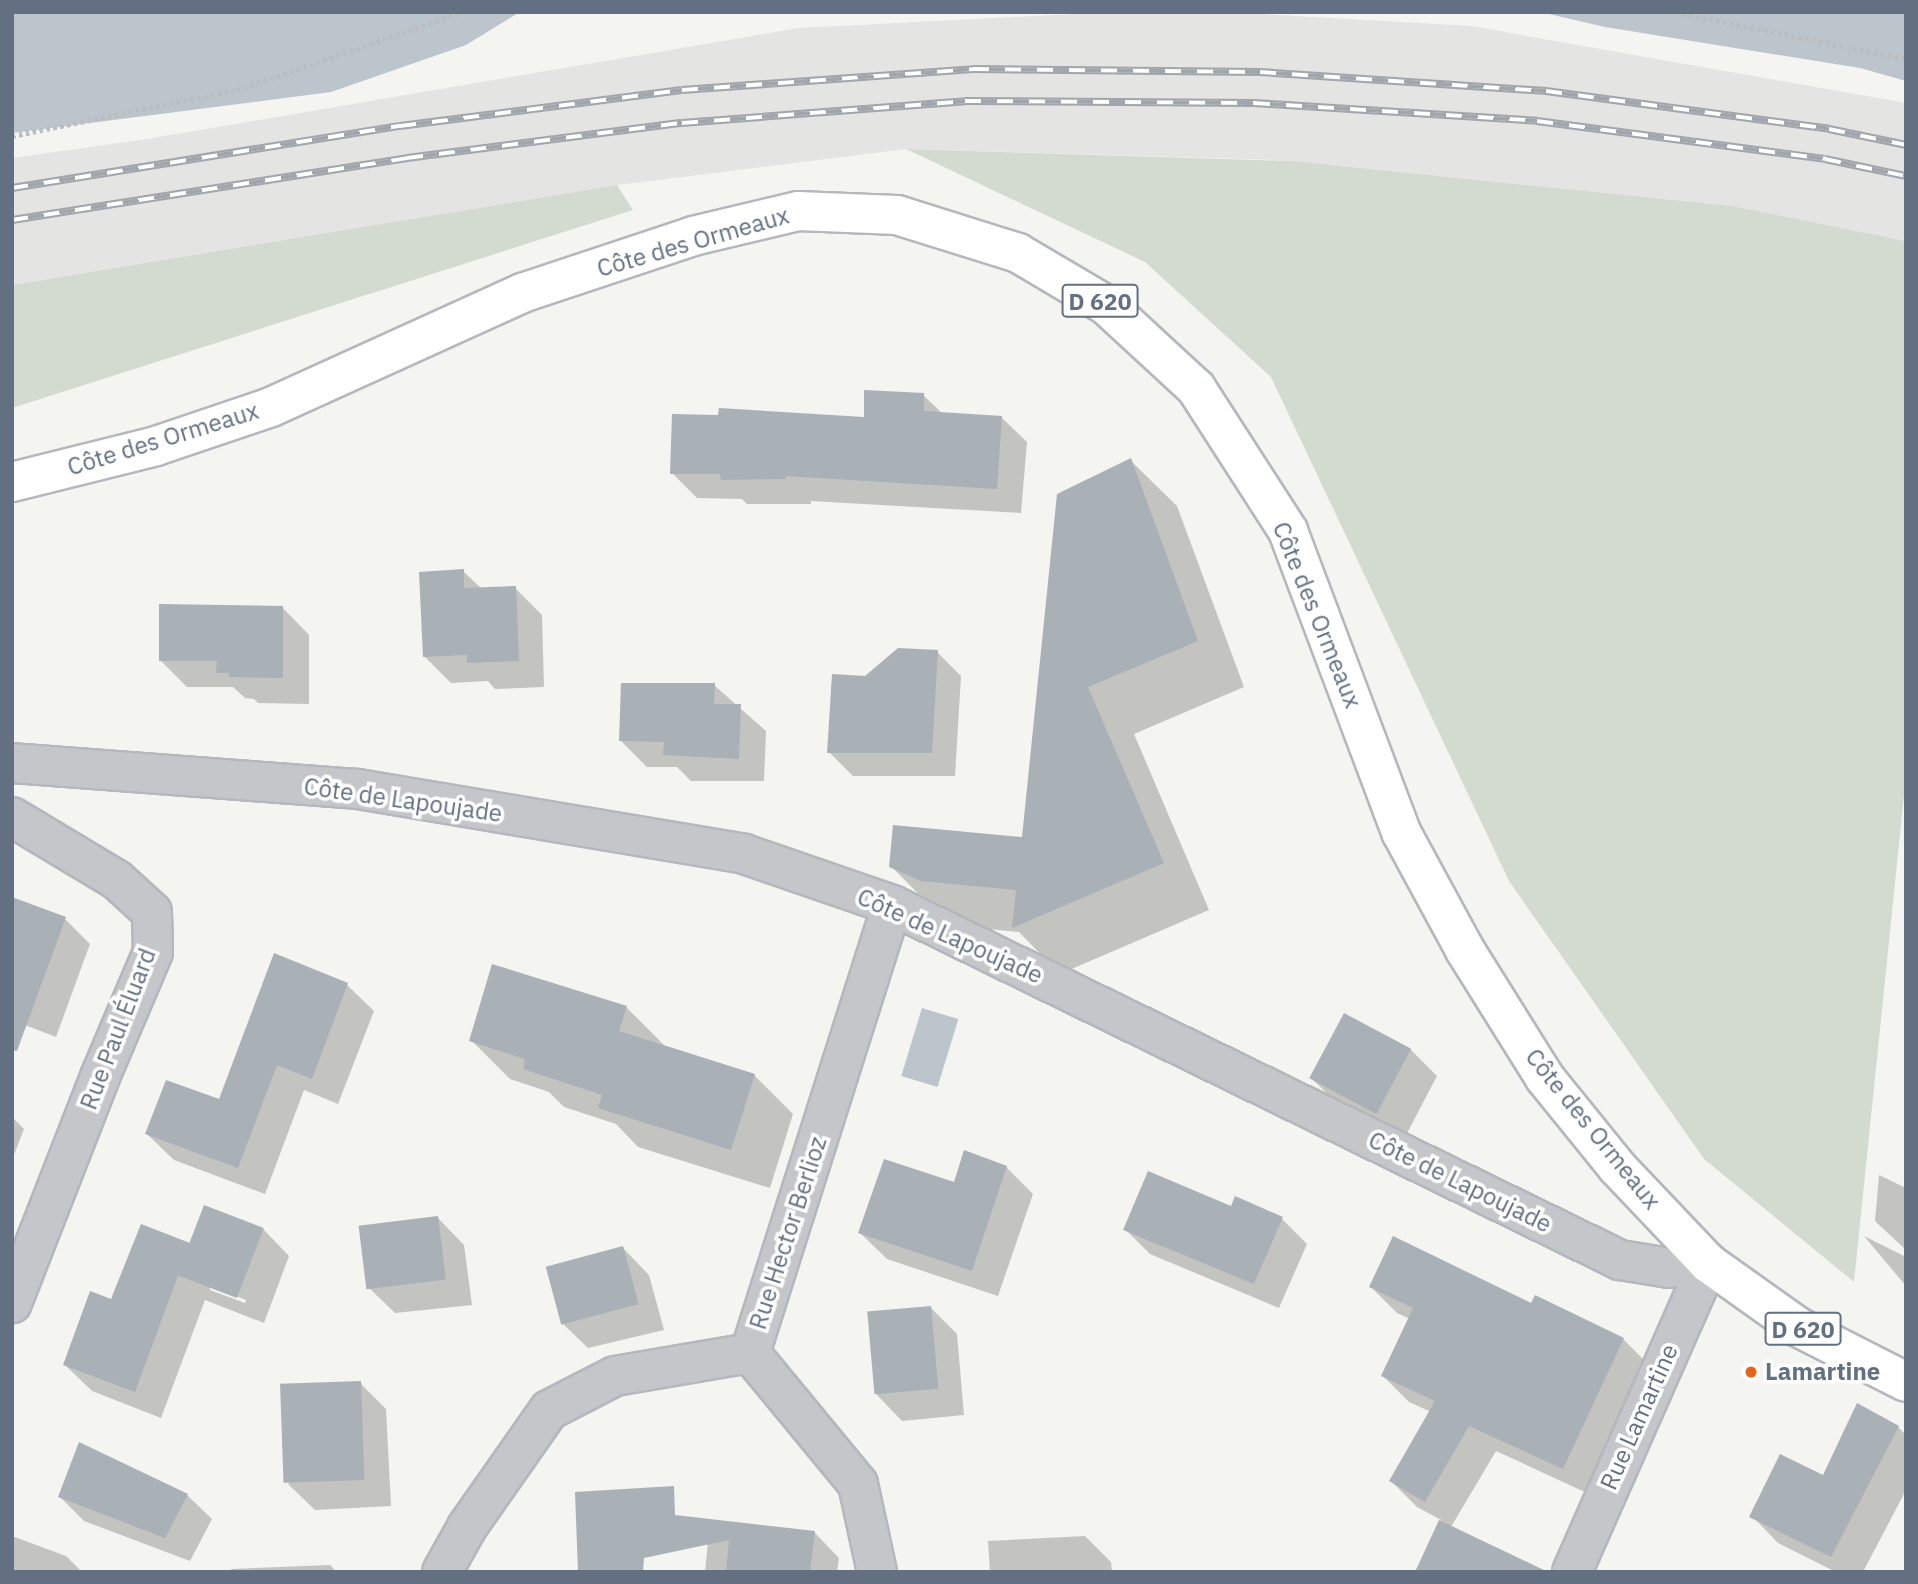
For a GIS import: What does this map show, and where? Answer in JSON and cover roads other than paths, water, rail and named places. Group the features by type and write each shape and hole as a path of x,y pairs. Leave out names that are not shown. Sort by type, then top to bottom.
{"main road":[{"name":"Côte des Ormeaux","path":"12,481 182,438 271,407 522,293 693,236 799,211 897,215 1018,253 1106,304 1196,388 1288,531 1401,832 1465,950 1545,1078 1617,1167 1708,1263 1798,1327 1906,1382"}],"street":[{"name":"Côte de Lapoujade","path":"12,764 357,789 744,854 892,905 1620,1259 1669,1268 1708,1263"},
{"name":"Rue Paul Éluard","path":"12,817 117,880 152,912 153,952 100,1077 12,1303"},
{"name":"Rue Hector Berlioz","path":"877,1572 858,1484 750,1353 892,905"},
{"name":"Rue Lamartine","path":"1572,1572 1708,1263"},
{"path":"442,1572 467,1527 549,1410 615,1376 750,1353"}],"railway":[{"path":"12,188 400,126 682,90 973,69 1260,72 1546,91 1829,129 1906,145"},
{"path":"12,220 407,158 682,123 965,101 1254,103 1537,121 1825,159 1906,176"}],"place":[{"name":"Lamartine","path":"1751,1372"}]}
